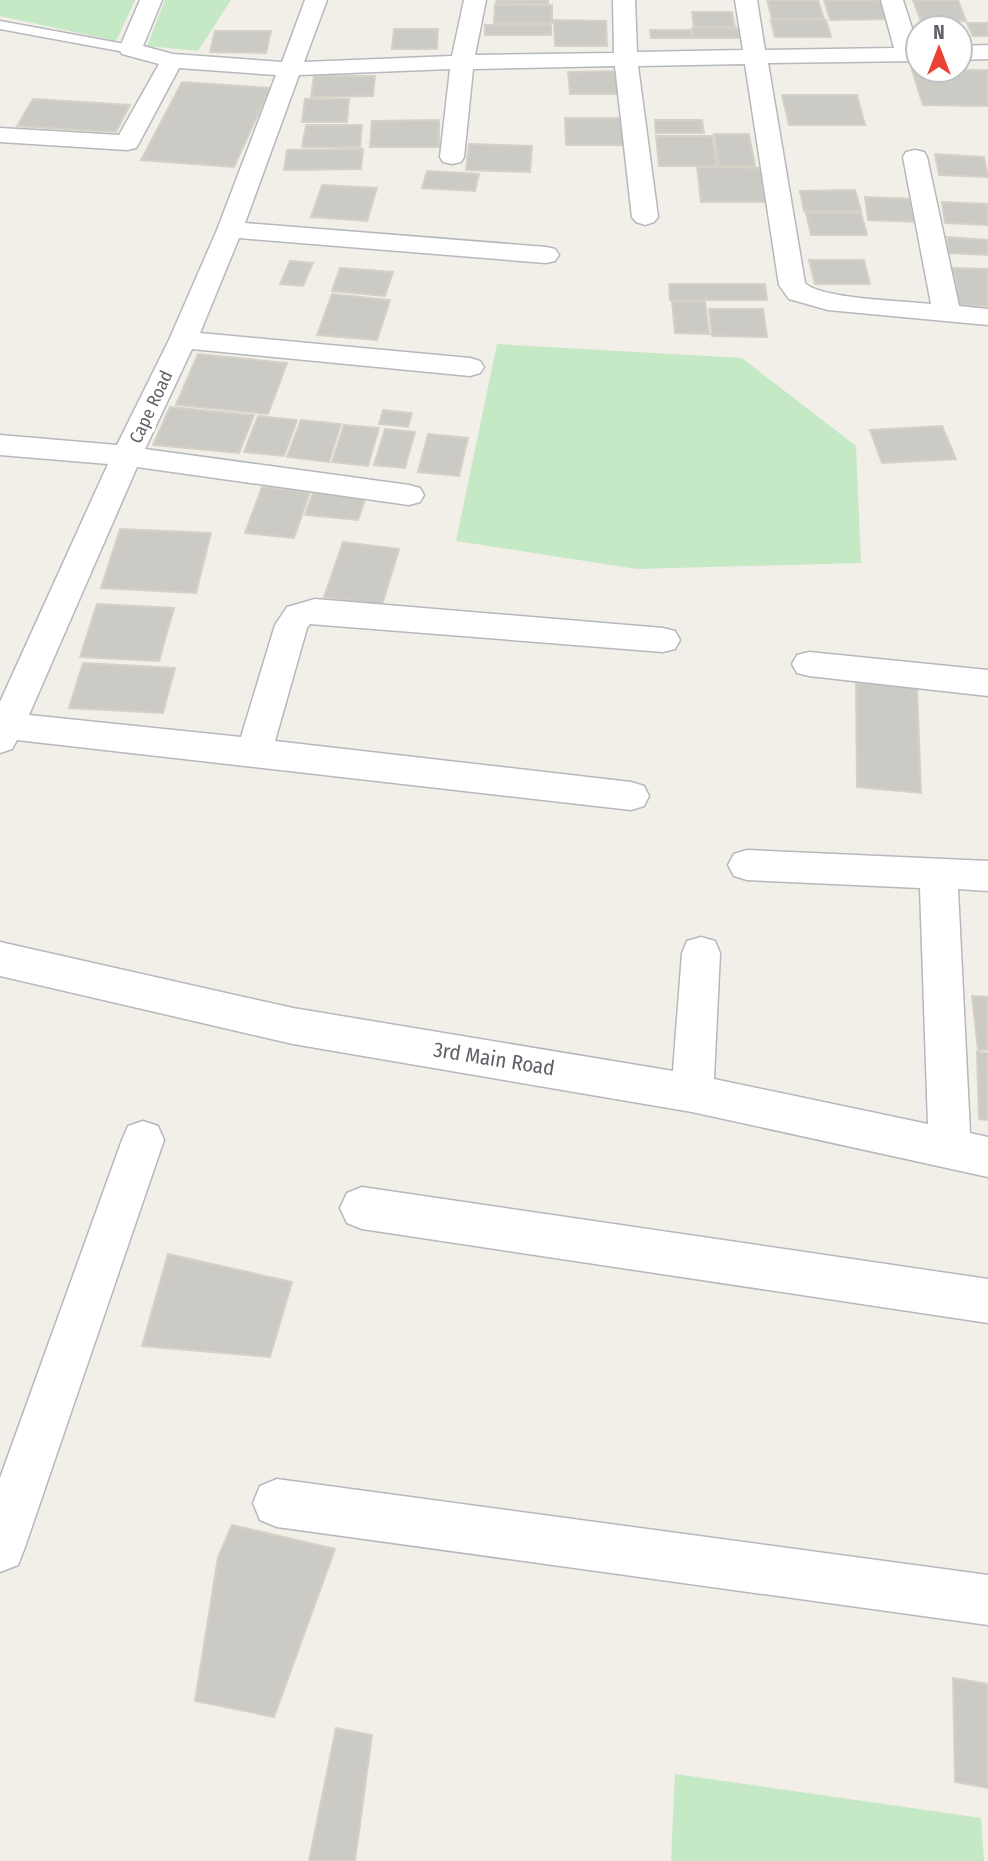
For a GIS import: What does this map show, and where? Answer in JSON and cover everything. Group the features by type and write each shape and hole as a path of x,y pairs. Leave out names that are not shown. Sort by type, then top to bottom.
{"street":[{"path":"151,0 130,50 172,61 290,69 462,62 904,54"},
{"name":"Cape Road","path":"3,730 127,456 183,340 230,230 316,0"},
{"path":"452,157 462,62 475,0"},
{"path":"624,0 626,61 645,217"},
{"path":"746,0 792,285 799,293 820,300 988,317"},
{"path":"892,0 904,31"},
{"path":"0,135 127,144 172,61"},
{"path":"915,157 947,313"},
{"path":"230,230 546,255"},
{"path":"183,340 470,367"},
{"path":"0,445 127,456 409,495"},
{"path":"254,752 291,625 299,615 315,611 663,639"},
{"path":"809,664 988,683"},
{"path":"3,730 254,752 631,796"},
{"path":"747,865 988,876"},
{"path":"938,873 969,1153"},
{"path":"692,1093 701,953"},
{"name":"3rd Main Road","path":"0,959 293,1026 692,1093 969,1153"},
{"path":"0,1547 143,1140"},
{"path":"362,1208 988,1301"},
{"path":"277,1503 988,1600"}],"lane":[{"path":"0,25 130,50"}],"green space":[{"path":"0,0 135,0 116,41 0,16"},
{"path":"165,0 231,0 198,51 147,46"},
{"path":"497,344 742,358 856,446 861,563 637,569 456,541"},
{"path":"675,1774 981,1818 984,1861 671,1861"}],"building":[{"path":"497,0 548,0 548,4 496,3"},
{"path":"767,0 818,0 824,19 772,19"},
{"path":"824,0 888,0 895,19 830,20"},
{"path":"913,0 958,0 963,14 918,14"},
{"path":"495,5 552,5 552,23 494,23"},
{"path":"692,12 732,12 735,27 694,27"},
{"path":"554,20 606,21 607,46 555,46"},
{"path":"771,20 826,20 831,37 775,37"},
{"path":"974,23 988,23 988,36 974,36"},
{"path":"485,25 551,25 551,35 485,35"},
{"path":"692,28 738,28 740,38 693,38"},
{"path":"394,29 438,29 437,49 392,49"},
{"path":"650,30 690,30 691,38 651,38"},
{"path":"215,31 271,31 266,53 210,52"},
{"path":"974,70 988,70 988,106 923,105 916,84 974,84"},
{"path":"625,71 627,94 570,94 568,72"},
{"path":"314,76 375,76 373,96 311,97"},
{"path":"182,82 270,88 234,167 141,160"},
{"path":"782,95 857,95 865,125 789,125"},
{"path":"33,99 130,105 116,132 17,126"},
{"path":"305,99 349,99 347,122 302,122"},
{"path":"565,118 628,118 631,145 566,145"},
{"path":"439,120 439,147 370,147 372,121"},
{"path":"655,120 702,120 704,133 656,133"},
{"path":"306,125 362,125 360,147 302,147"},
{"path":"714,134 749,134 755,166 719,166"},
{"path":"656,136 712,136 717,166 659,166"},
{"path":"469,144 532,146 530,172 466,170"},
{"path":"363,149 361,169 284,170 287,150"},
{"path":"935,154 984,157 988,177 939,175"},
{"path":"697,167 760,168 766,202 701,202"},
{"path":"427,171 479,174 475,191 422,188"},
{"path":"322,185 377,188 367,221 311,217"},
{"path":"855,190 861,211 804,211 800,191"},
{"path":"865,197 916,199 920,222 868,220"},
{"path":"942,202 988,204 988,225 945,223"},
{"path":"806,213 861,213 867,235 811,235"},
{"path":"947,237 988,240 988,255 949,253"},
{"path":"809,260 864,260 870,284 815,284"},
{"path":"290,261 313,263 303,286 280,284"},
{"path":"340,268 393,272 385,296 332,291"},
{"path":"953,268 988,269 988,306 959,305"},
{"path":"669,284 765,284 767,300 670,300"},
{"path":"332,294 390,300 377,340 317,335"},
{"path":"672,301 705,302 709,334 675,333"},
{"path":"709,309 763,309 767,337 712,336"},
{"path":"198,354 287,363 268,414 176,405"},
{"path":"170,407 254,415 239,453 153,445"},
{"path":"383,410 412,413 408,427 379,424"},
{"path":"258,416 297,420 284,456 244,452"},
{"path":"301,420 341,424 329,462 287,457"},
{"path":"344,425 379,428 368,466 332,462"},
{"path":"942,426 956,459 882,463 870,430"},
{"path":"385,429 415,432 405,468 374,465"},
{"path":"428,434 468,438 459,476 418,472"},
{"path":"262,487 310,492 294,538 245,533"},
{"path":"314,490 366,496 358,520 305,515"},
{"path":"120,529 211,533 196,593 101,588"},
{"path":"343,542 399,549 382,605 324,597"},
{"path":"97,604 174,608 159,661 80,657"},
{"path":"83,663 175,668 163,713 69,708"},
{"path":"856,682 917,688 921,793 857,787"},
{"path":"972,996 988,997 988,1050 978,1050"},
{"path":"977,1052 988,1053 988,1120 979,1119"},
{"path":"168,1254 292,1282 270,1357 142,1346"},
{"path":"232,1525 335,1549 274,1717 195,1701 218,1557"},
{"path":"953,1678 988,1684 988,1788 955,1782"},
{"path":"336,1728 372,1735 355,1861 309,1861"}]}
